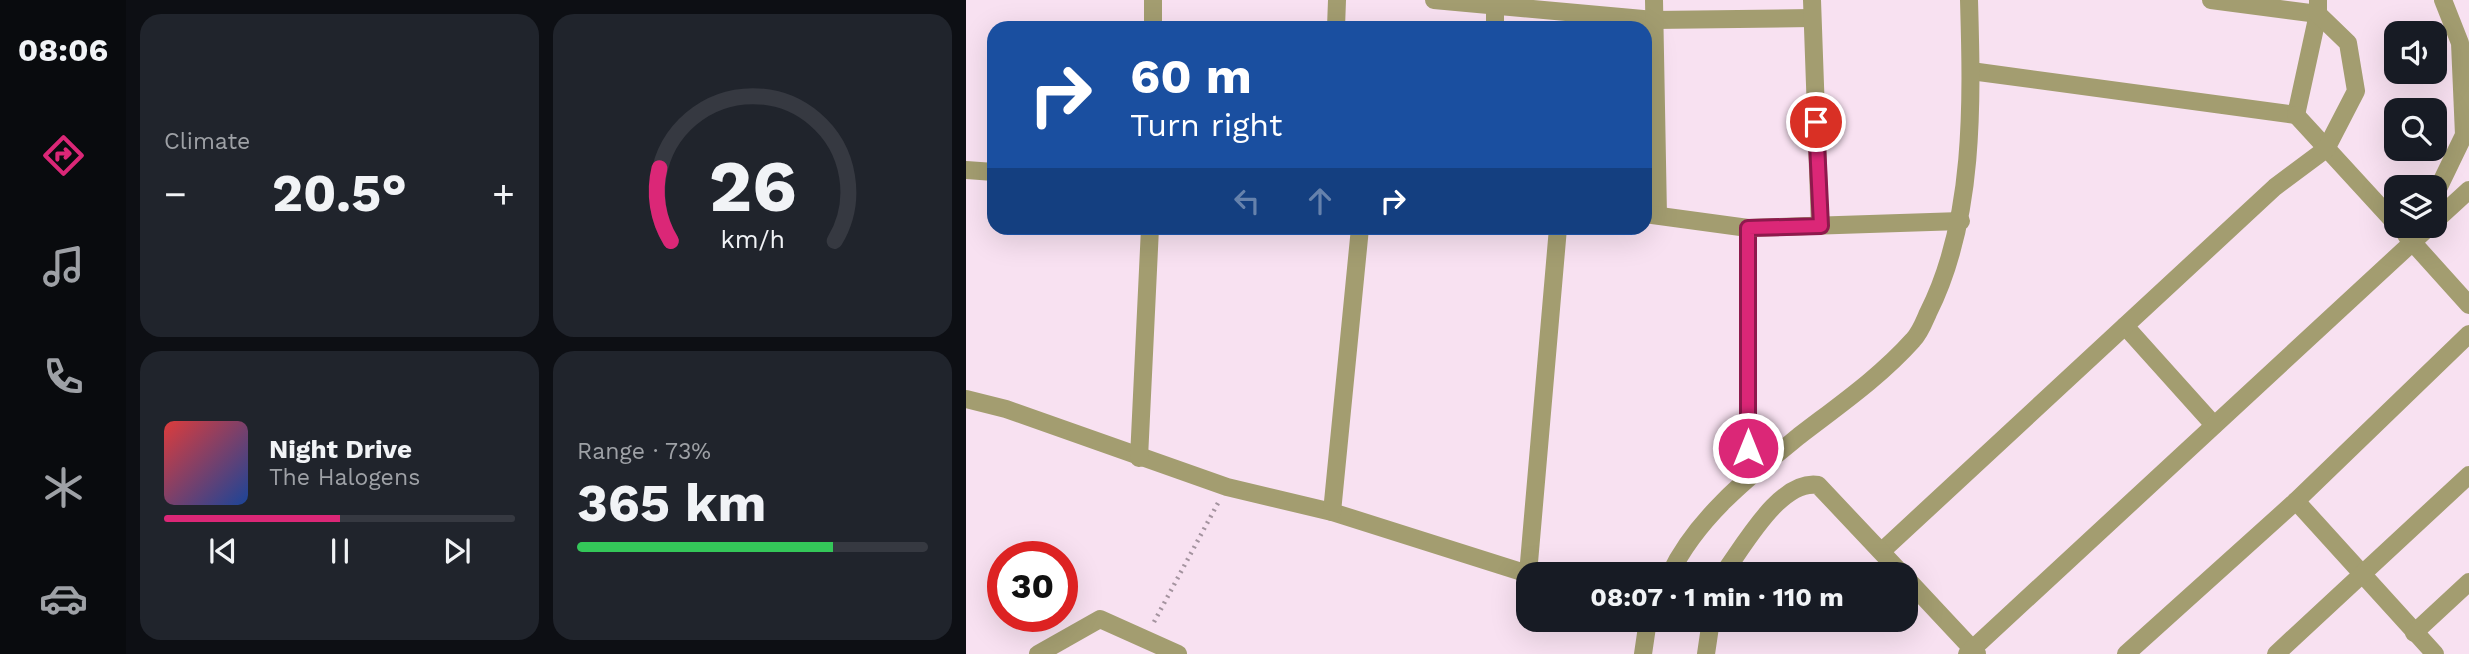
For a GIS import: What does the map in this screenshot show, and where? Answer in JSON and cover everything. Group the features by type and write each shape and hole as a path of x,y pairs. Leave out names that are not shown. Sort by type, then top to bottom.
{"street":[{"path":"1153,0 1153,21"},
{"path":"1336,21 1337,0"},
{"path":"1434,0 1496,2 1654,20 1812,9 1821,226"},
{"path":"1654,0 1652,214 1748,228 1961,221"},
{"path":"1675,562 1680,552 1748,476 1868,381 1915,339 1936,297 1961,221 1971,71 1969,0"},
{"path":"1881,551 2275,187 2326,149 2356,92 2348,43 2318,7 2211,0"},
{"path":"2443,0 2460,43 2464,135 2445,175"},
{"path":"1496,2 1496,21"},
{"path":"2296,115 2318,7"},
{"path":"1971,71 2296,115 2384,211"},
{"path":"966,170 987,172"},
{"path":"2447,210 2469,190"},
{"path":"1748,228 1748,476"},
{"path":"1139,457 1150,235"},
{"path":"1332,512 1359,235"},
{"path":"1529,562 1557,235"},
{"path":"1918,592 1972,652 2413,238"},
{"path":"2420,238 2469,305"},
{"path":"2125,326 2214,425"},
{"path":"2126,654 2296,501 2469,334"},
{"path":"966,399 1006,409 1227,487 1332,512 1516,570"},
{"path":"2283,652 2469,475"},
{"path":"1732,562 1779,499 1794,487 1807,483 1818,485 1891,562"},
{"path":"2296,501 2435,654"},
{"path":"2414,634 2469,582"},
{"path":"1038,654 1100,619 1178,654"},
{"path":"1643,654 1646,632"},
{"path":"1706,654 1709,632"}],"path":[{"path":"1146,638 1227,487"}],"route":[{"path":"1748,448 1748,228 1821,226 1816,122"}]}
